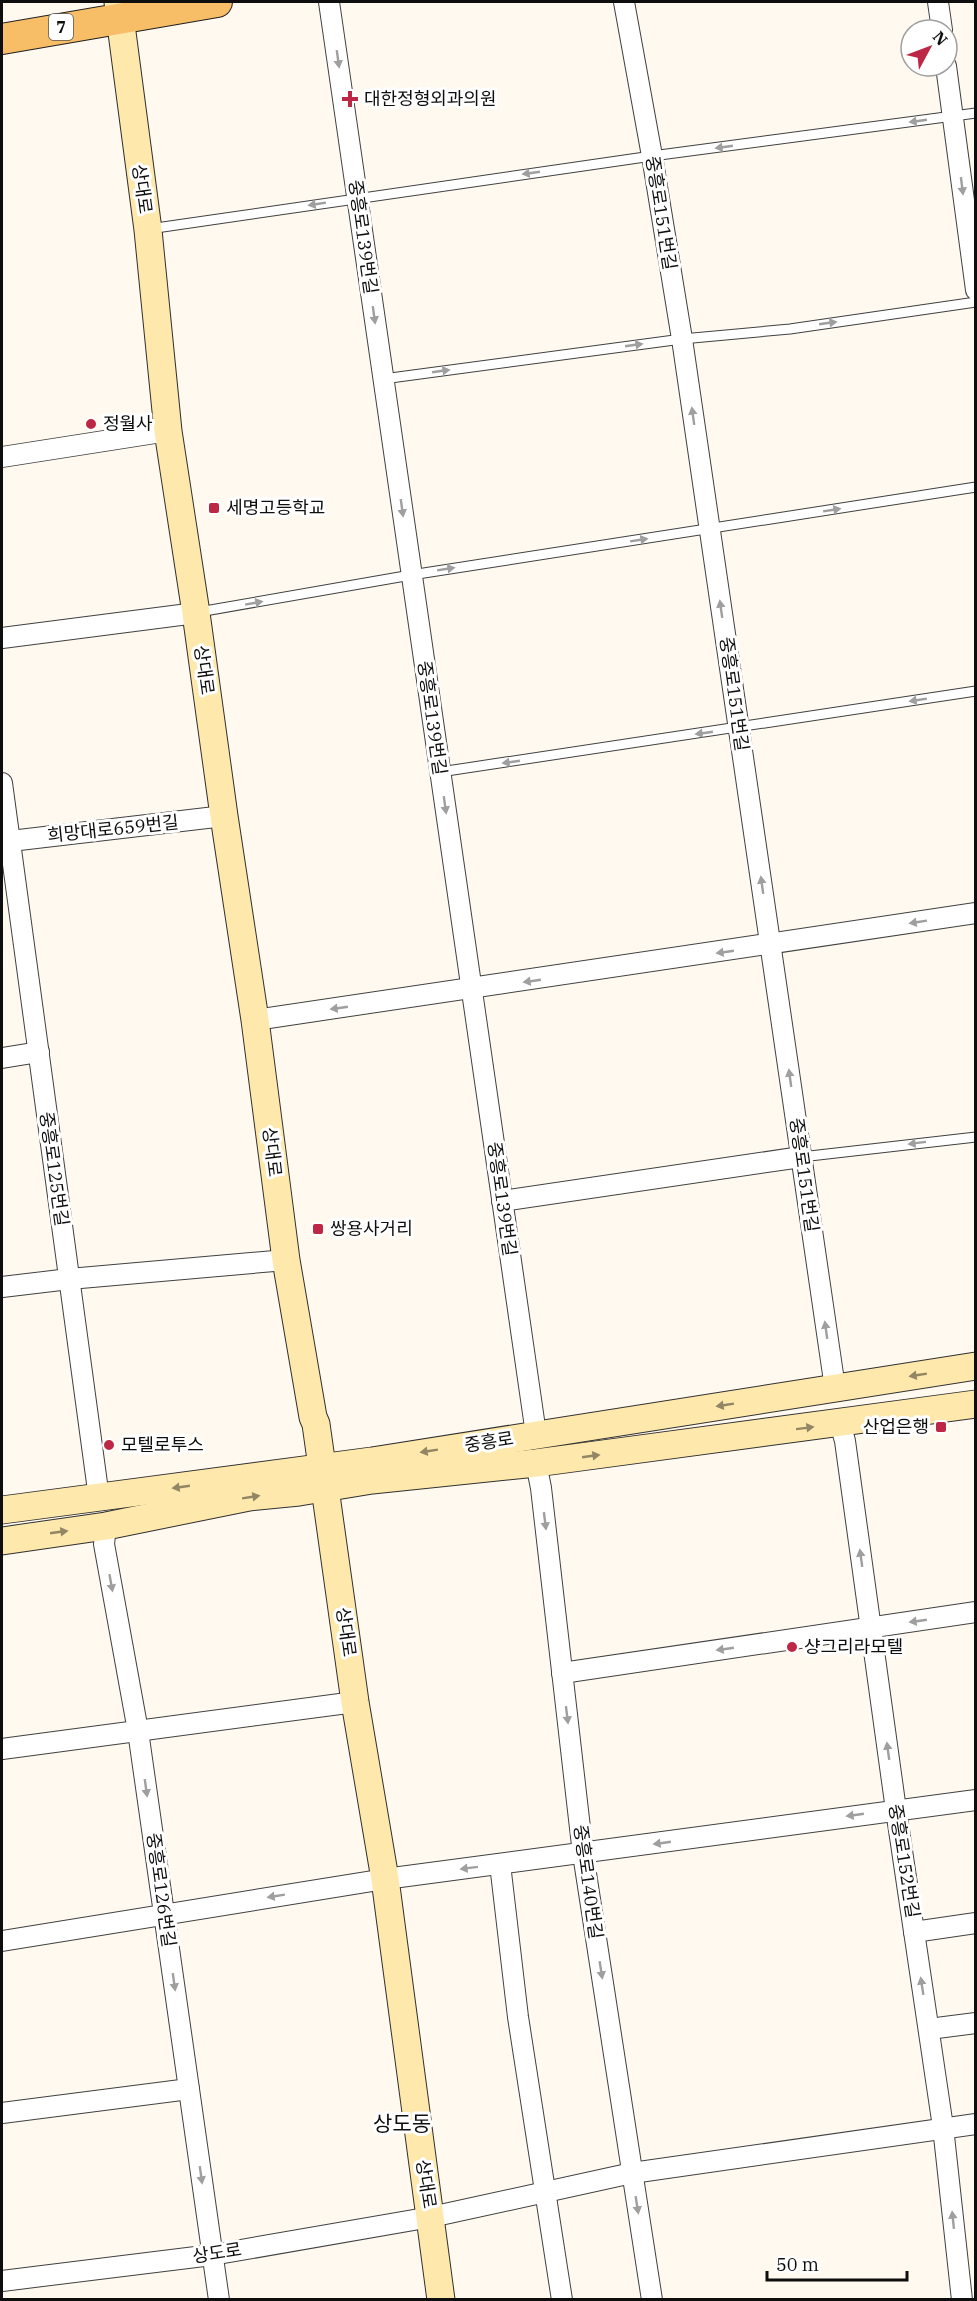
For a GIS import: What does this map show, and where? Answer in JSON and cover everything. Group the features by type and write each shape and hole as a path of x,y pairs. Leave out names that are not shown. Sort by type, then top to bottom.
{"main road":[{"name":"7","path":"2,39 119,10 217,2"},
{"name":"상대로","path":"119,10 148,230 168,431 255,1020 286,1260 323,1477 355,1702 385,1879 441,2300"},
{"name":"중흥로","path":"2,1510 99,1498 323,1477 536,1434 975,1366"},
{"name":"중흥로","path":"2,1541 106,1526 249,1497 299,1492 323,1477 372,1480 536,1463 975,1404"}],"street":[{"name":"중흥로139번길","path":"329,2 536,1434"},
{"name":"중흥로151번길","path":"624,2 682,339 835,1388"},
{"path":"938,2 940,18"},
{"path":"948,78 975,290"},
{"path":"2,457 168,431"},
{"path":"2,638 196,613"},
{"name":"중흥로125번길","path":"2,783 6,841 39,1052 99,1498"},
{"name":"희망대로659번길","path":"6,841 224,816"},
{"path":"255,1020 472,990 975,913"},
{"path":"2,1058 39,1052"},
{"path":"502,1201 801,1157"},
{"path":"2,1287 286,1260"},
{"name":"중흥로152번길","path":"840,1423 845,1441 896,1810 944,2127 962,2300"},
{"name":"중흥로140번길","path":"536,1463 541,1488 583,1854 652,2300"},
{"name":"중흥로126번길","path":"106,1526 104,1544 138,1731 219,2300"},
{"path":"562,1673 975,1612"},
{"path":"2,1749 355,1702"},
{"path":"2,1941 385,1879 975,1800"},
{"path":"500,1864 518,2017 562,2300"},
{"path":"914,1932 975,1923"},
{"path":"929,2029 975,2023"},
{"path":"2,2113 189,2090"},
{"name":"상도로","path":"2,2281 212,2255 431,2217 632,2173 975,2124"}],"lane":[{"path":"148,230 652,156 975,113"},
{"path":"383,379 682,339 790,329 975,302"},
{"path":"196,613 411,575 975,487"},
{"path":"440,772 975,691"},
{"path":"801,1157 975,1137"}],"place":[{"name":"대한정형외과의원","path":"350,99"},
{"name":"정월사","path":"91,424"},
{"name":"세명고등학교","path":"214,508"},
{"name":"쌍용사거리","path":"318,1229"},
{"name":"산업은행","path":"941,1427"},
{"name":"모텔로투스","path":"109,1445"},
{"name":"샹그리라모텔","path":"792,1647"}],"district":[{"name":"상도동","path":"402,2124"}]}
